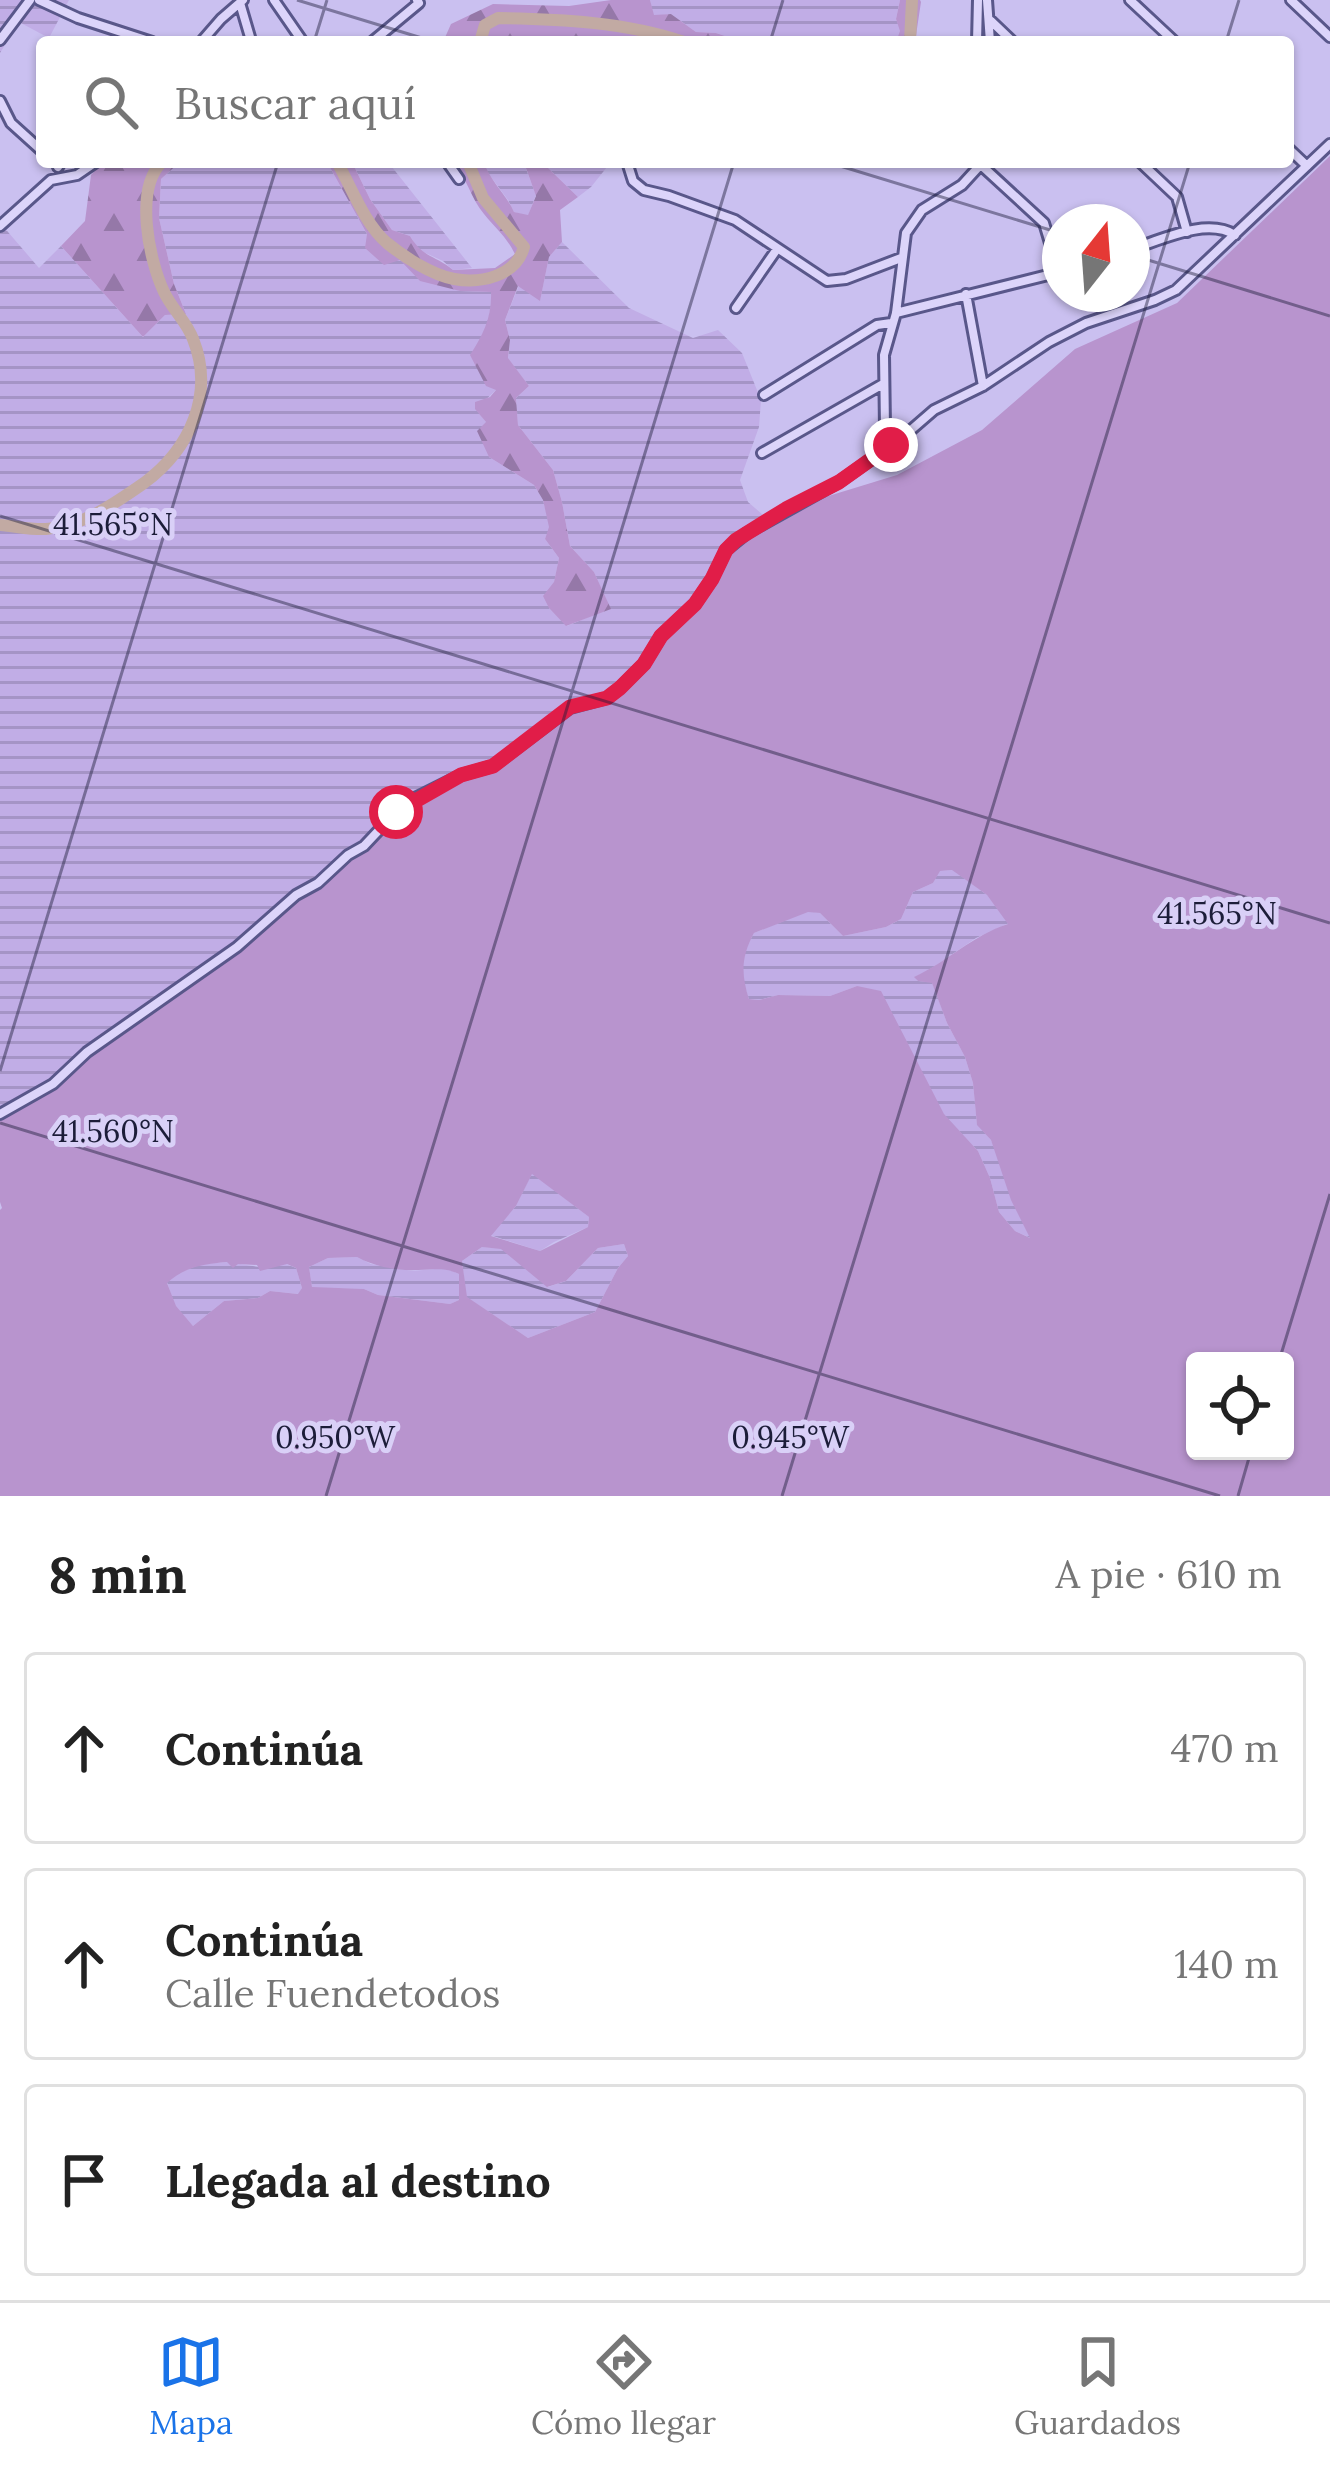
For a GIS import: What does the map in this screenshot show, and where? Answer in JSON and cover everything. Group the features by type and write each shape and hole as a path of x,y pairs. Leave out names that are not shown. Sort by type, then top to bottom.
{"street":[{"path":"1,37 34,0 134,36"},
{"path":"274,0 299,36"},
{"path":"379,36 417,0"},
{"path":"982,0 992,31"},
{"path":"978,36 982,0"},
{"path":"1130,0 1169,36"},
{"path":"1291,0 1330,37"},
{"path":"206,36 242,2 250,36"},
{"path":"0,101 11,123 36,146"},
{"path":"0,1114 53,1084 87,1052 237,947 296,895 364,846 416,798 461,775 493,766 570,707 607,698 620,688 644,664 661,636 695,604 726,550 747,533 839,482 934,410 982,386 1049,342 1176,290 1330,144"},
{"path":"1294,154 1307,166"},
{"path":"0,226 51,180 57,168"},
{"path":"60,168 77,175 87,168"},
{"path":"451,168 459,179"},
{"path":"630,168 633,181 644,190 735,220 826,281 847,279 901,258"},
{"path":"891,445 885,431 884,350 894,318 906,233 917,215 955,190 977,168"},
{"path":"987,168 1042,221"},
{"path":"1146,168 1177,197 1187,232"},
{"path":"1150,243 1187,232 1226,229 1235,235"},
{"path":"736,308 777,250"},
{"path":"764,395 877,325 966,294 1042,277"},
{"path":"966,294 982,386"},
{"path":"762,453 883,384"}],"shaded area":[{"path":"0,0 69,0 50,36 19,22 0,53"},
{"path":"650,0 900,0 896,19 901,31 899,36 725,36 696,32 671,14 653,16"},
{"path":"173,168 330,168 367,234 400,260 460,291 491,292 486,330 471,355 497,389 476,409 486,422 489,457 534,485 543,500 550,527 545,539 559,558 549,608 567,626 610,608 594,572 570,546 553,470 518,425 516,398 529,386 508,359 505,320 519,285 540,300 549,257 562,242 629,308 693,338 718,330 742,353 761,400 759,427 740,480 748,502 770,521 712,579 633,677 364,846 53,1084 0,1114 0,226 39,268 61,246 143,337 165,315 186,314 159,218 161,179"},
{"path":"355,168 393,168 472,268 453,270 419,250 410,236 392,230"},
{"path":"486,168 533,168 526,169 536,195 528,216 514,212"},
{"path":"548,168 606,168 578,197"},
{"path":"953,870 987,895 1009,923 915,977 932,982 965,1057 977,1124 991,1140 1033,1239 1015,1231 999,1212 978,1151 944,1115 908,1047 857,986 830,996 778,995 759,1000 749,999 743,981 743,954 754,933 808,911 820,913 843,936 886,927 901,919 913,892 933,883 939,871"},
{"path":"532,1173 589,1217 588,1227 540,1251 490,1235 516,1206"},
{"path":"624,1244 628,1256 595,1312 528,1338 466,1297 462,1261 482,1247 501,1248 548,1287 566,1281 598,1248"},
{"path":"357,1257 412,1271 446,1268 459,1274 459,1300 450,1304 364,1289 312,1288 309,1267 328,1258"},
{"path":"228,1262 265,1268 286,1264 296,1268 302,1288 299,1294 270,1291 258,1298 224,1301 193,1326 175,1306 167,1282 202,1264"}],"green space":[{"path":"650,0 654,15 671,14 696,32 725,36 446,36 451,24 493,4 569,6"},
{"path":"900,0 920,0 916,36 898,36"},
{"path":"1330,156 1330,1496 0,1496 0,1114 53,1084 68,1067 237,947 296,895 364,846 396,812 461,775 493,766 570,708 607,698 633,677 661,636 696,604 726,550 786,509 897,475 982,430 1075,349 1177,303","holes":["952,870 987,895 1008,924 914,977 932,983 965,1057 977,1125 991,1140 1011,1200 1030,1238 1015,1231 999,1212 978,1151 944,1114 881,991 857,986 830,996 778,995 759,1000 749,999 746,990 745,958 754,933 808,912 820,913 843,936 886,927 901,919 913,892 933,883 940,871","532,1174 589,1217 588,1227 540,1251 491,1236 516,1206","624,1244 628,1256 595,1312 528,1338 467,1297 462,1261 482,1247 501,1249 547,1287 566,1281 598,1248","357,1257 395,1269 449,1270 459,1274 459,1300 450,1304 364,1289 312,1287 309,1267 328,1258","227,1262 233,1268 257,1265 260,1271 287,1264 296,1268 302,1288 298,1294 270,1291 258,1298 224,1301 193,1326 176,1306 167,1283 187,1270"]},
{"path":"97,168 173,168 161,179 159,218 186,314 165,315 143,337 61,246 85,221 91,175"},
{"path":"330,168 355,168 392,230 410,236 453,270 495,268 515,254 456,168 487,168 514,212 528,215 536,196 526,168 548,168 578,197 560,210 562,242 549,257 540,301 518,286 505,320 508,358 529,386 516,398 518,425 553,470 570,546 594,572 611,609 566,626 549,608 543,596 554,582 559,558 545,539 549,527 543,500 534,485 489,457 477,431 486,422 475,402 496,390 486,386 470,355 486,325 491,292 460,291 420,281 400,260 384,265 365,248 367,234"}],"waterway":[{"path":"910,36 912,0"},
{"path":"482,36 485,25 498,18 616,26 665,36"},
{"path":"0,525 46,529 98,513 160,469 194,419 201,380 199,360 190,333 158,278 149,244 148,189 158,168"},
{"path":"340,168 365,215 387,243 437,274 475,280 505,271 524,247 483,198 470,168"}],"route":[{"path":"396,812 461,775 493,766 570,707 607,698 633,677 661,636 695,604 736,540 839,482 891,445"}]}
